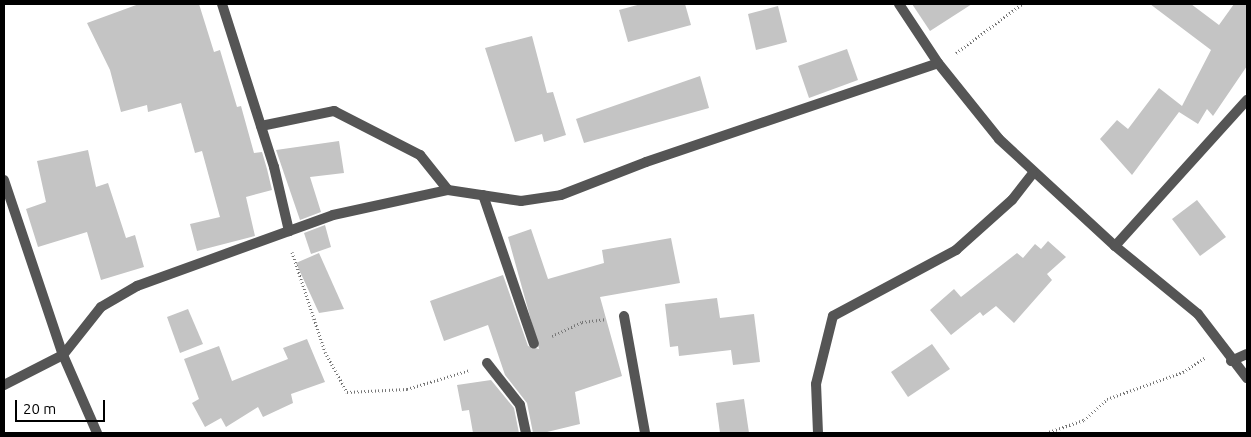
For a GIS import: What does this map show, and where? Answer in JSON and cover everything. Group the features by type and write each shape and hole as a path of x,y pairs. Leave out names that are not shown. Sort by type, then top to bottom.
{"street":[{"path":"222,4 261,126 289,231"},
{"path":"899,4 938,63 1032,174 1114,246 1198,314 1231,361 1247,378"},
{"path":"4,385 63,355 101,308 137,286 333,215 448,190 521,201 561,195 938,63"},
{"path":"1114,246 1247,100"},
{"path":"261,126 334,111 420,155 448,190"},
{"path":"818,433 816,384 833,316 956,250 1012,200 1032,174"},
{"path":"4,180 63,355 97,433"},
{"path":"483,195 534,344"},
{"path":"624,316 645,433"},
{"path":"1231,361 1247,354"},
{"path":"488,363 520,405 526,433"}],"path":[{"path":"938,63 982,38 1022,4"},
{"path":"289,231 300,283 325,352 347,392 438,384 488,363"},
{"path":"534,344 582,322 624,316"},
{"path":"1046,433 1084,420 1107,399 1183,372 1221,347"}],"building":[{"path":"139,4 199,4 214,52 220,50 237,107 241,106 254,153 262,152 267,169 272,190 246,197 255,236 197,251 190,224 220,217 202,151 195,153 181,103 148,112 147,105 121,112 110,70 87,23"},
{"path":"641,4 685,4 691,25 628,42 619,10"},
{"path":"912,4 972,4 930,31"},
{"path":"1150,4 1191,4 1219,25 1234,4 1247,4 1247,66 1213,116 1207,109 1198,124 1179,112 1132,175 1100,139 1117,120 1128,129 1159,88 1182,106 1211,50"},
{"path":"778,6 787,42 756,50 748,14"},
{"path":"532,36 547,93 553,92 566,135 544,142 542,134 515,142 485,48"},
{"path":"847,49 858,80 809,98 798,66"},
{"path":"700,76 709,108 584,143 576,119"},
{"path":"339,141 344,173 310,177 321,212 300,220 276,150"},
{"path":"88,150 96,187 108,183 126,238 135,235 144,267 101,280 87,232 38,247 26,209 46,202 37,161"},
{"path":"1197,200 1226,237 1200,256 1172,219"},
{"path":"325,225 331,247 311,254 304,233"},
{"path":"531,229 548,279 604,263 602,250 671,238 680,283 600,297 622,376 575,392 580,424 543,433 533,433 527,403 505,375 488,325 444,341 430,301 503,275 528,346 539,349 508,237"},
{"path":"1048,241 1066,257 1047,274 1052,280 1014,323 996,306 983,316 980,312 951,335 930,310 954,289 961,297 1017,253 1023,258 1035,244 1041,249"},
{"path":"319,253 344,309 319,313 296,263"},
{"path":"717,298 720,318 754,314 760,362 733,365 731,350 679,356 678,346 670,347 665,304"},
{"path":"188,309 203,344 180,353 167,317"},
{"path":"307,339 325,382 291,394 293,403 263,417 258,407 226,427 221,418 205,427 192,403 199,399 184,359 219,346 232,381 288,359 283,348"},
{"path":"932,344 950,369 908,397 891,372"},
{"path":"491,380 514,408 519,433 473,433 469,410 462,411 457,385"},
{"path":"744,399 749,433 720,433 716,403"}]}
